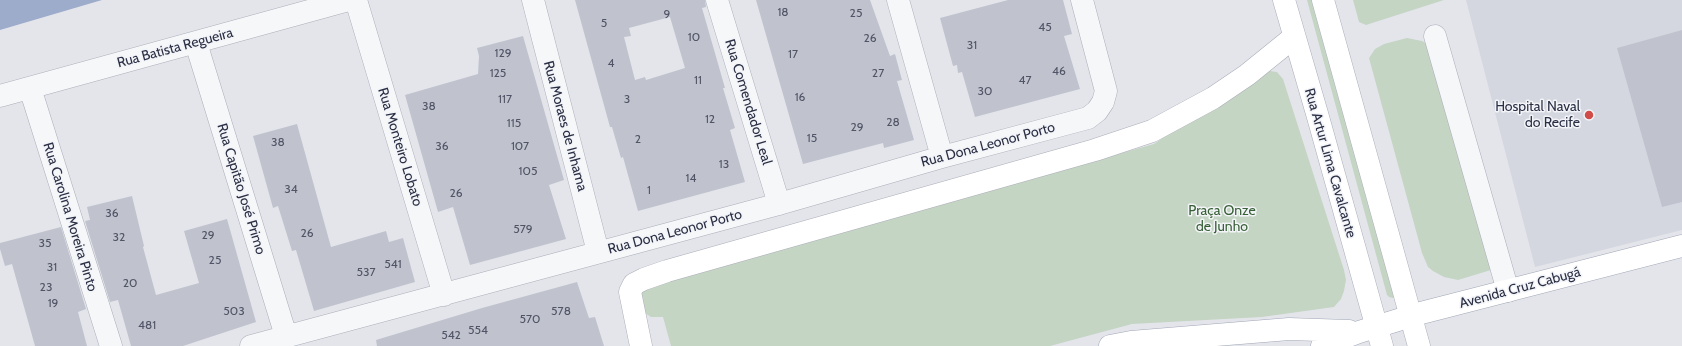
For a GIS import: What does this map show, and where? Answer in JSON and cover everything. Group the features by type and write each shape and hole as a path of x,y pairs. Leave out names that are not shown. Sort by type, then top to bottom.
{"main road":[{"name":"Rua Artur Lima Cavalcante","path":"1284,0 1318,117 1372,335"},
{"path":"1323,0 1418,346"},
{"path":"640,346 630,292 634,284 667,271 1088,152 1152,131 1213,98 1247,75 1294,37"},
{"name":"Avenida Cruz Cabugá","path":"1322,346 1372,335 1410,317 1682,246"},
{"name":"Avenida Cruz Cabugá","path":"1110,346 1131,342 1289,328 1372,335"}],"street":[{"name":"Rua Batista Regueira","path":"0,96 349,0"},
{"name":"Rua Monteiro Lobato","path":"356,0 444,295"},
{"name":"Rua Moraes de Inhama","path":"533,0 598,252"},
{"name":"Rua Comendador Leal","path":"717,0 779,204"},
{"path":"898,0 942,157"},
{"name":"Rua Dona Leonor Porto","path":"251,346 779,204 942,157 1088,118 1097,111 1103,102 1106,91 1082,0"},
{"path":"1435,36 1508,291"},
{"name":"Rua Capitão José Primo","path":"196,43 286,336"},
{"name":"Rua Carolina Moreira Pinto","path":"30,88 111,346"}],"shaded area":[{"name":"Hospital Naval do Recife","path":"1466,0 1682,0 1682,230 1535,267"}],"green space":[{"path":"1307,0 1315,0 1395,296 1393,298 1387,295"},
{"path":"1353,0 1444,0 1366,25 1359,22"},
{"path":"1407,38 1422,41 1431,46 1491,270 1458,280 1444,277 1433,271 1428,267 1422,253 1369,58 1375,49 1384,44"},
{"name":"Praça Onze de Junho","path":"1270,71 1277,72 1283,79 1344,270 1346,280 1344,291 1341,299 1334,307 1262,317 1132,324 1050,346 671,346 663,317 651,317 642,311 639,295 651,284 1154,144 1231,92"}],"water":[{"path":"0,0 102,0 0,30"}],"building":[{"path":"575,0 705,0 706,7 702,8 735,128 730,130 745,182 638,211 623,157 621,158 612,127 610,127","holes":["670,17 685,68 646,80 645,77 635,80 624,37 631,36 629,28"]},
{"path":"756,0 870,0 890,56 895,54 902,80 897,81 914,140 884,148 883,143 803,164"},
{"path":"1008,0 1063,0 1072,34 1064,36 1080,89 975,117 962,72 958,73 957,65 953,66 940,18"},
{"path":"1682,30 1682,202 1662,207 1617,48"},
{"path":"523,36 564,180 549,185 566,239 470,265 453,207 438,212 405,95 478,74 479,56 477,48"},
{"path":"297,124 331,247 386,231 389,242 403,238 415,282 314,311 296,250 292,251 278,206 273,208 253,136"},
{"path":"132,196 143,247 156,295 199,283 184,231 227,219 256,322 183,346 131,346 118,300 110,302 85,221 90,220 87,207"},
{"path":"61,227 86,309 78,312 87,346 35,346 12,264 5,266 0,249 0,243"},
{"path":"577,282 589,318 595,317 604,346 377,346 376,340 482,308"}],"place":[{"name":"Hospital Naval do Recife","path":"1589,115"}]}
